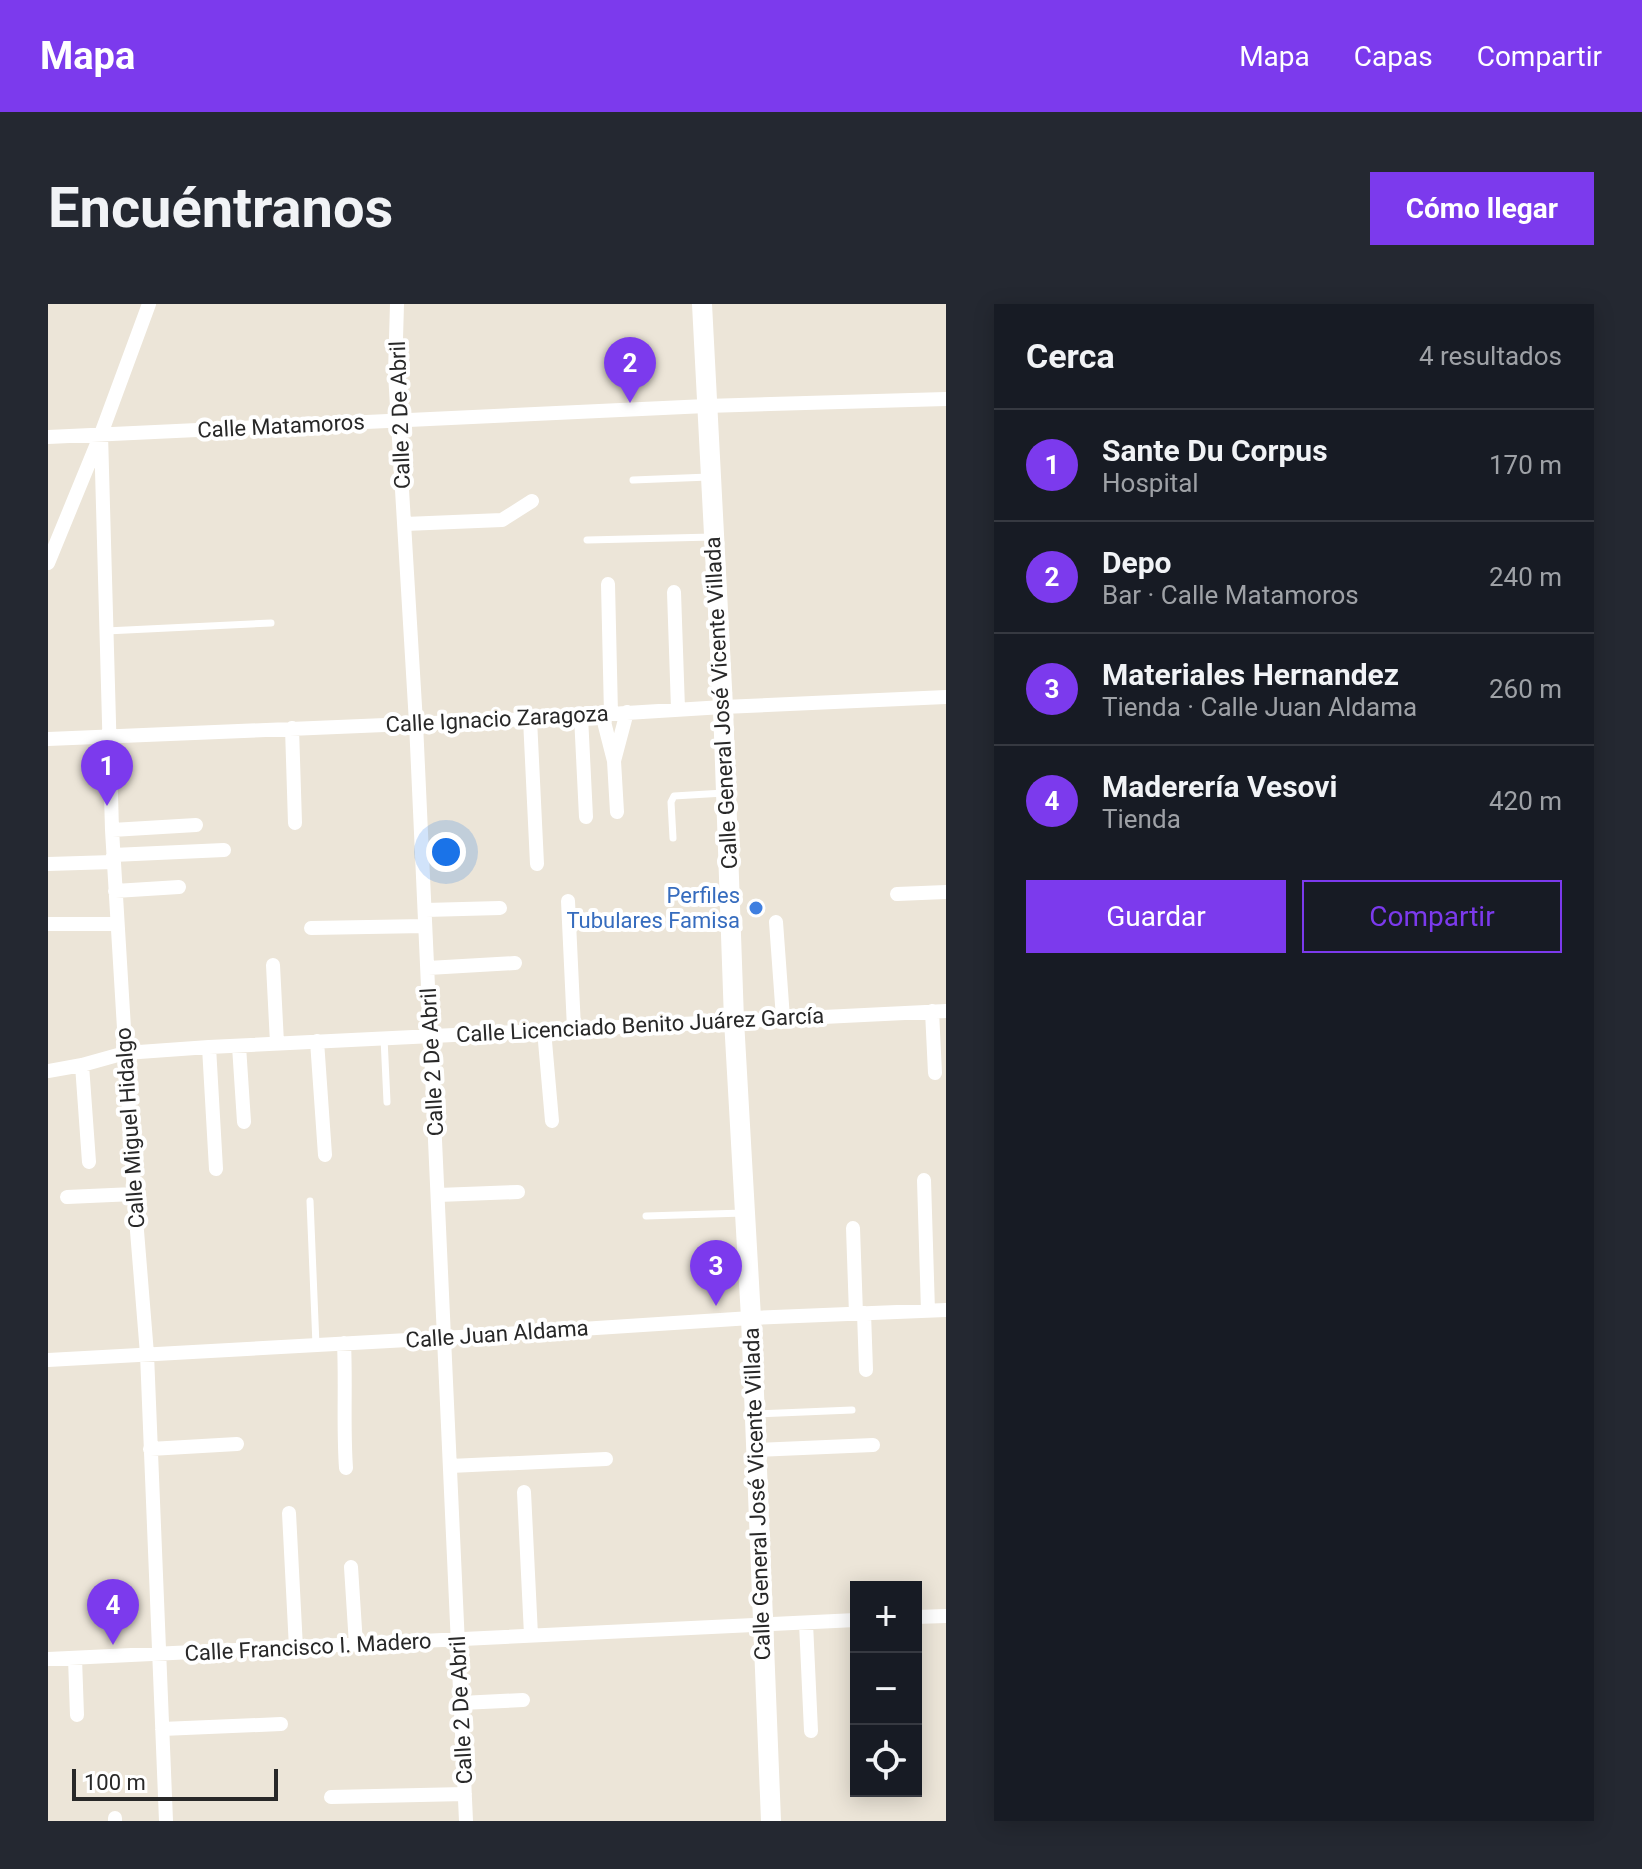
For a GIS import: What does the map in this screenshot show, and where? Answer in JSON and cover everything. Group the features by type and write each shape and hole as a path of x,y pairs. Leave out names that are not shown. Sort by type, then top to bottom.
{"main road":[{"name":"Calle General José Vicente Villada","path":"702,304 723,707 734,1020 751,1318 771,1821"}],"street":[{"path":"49,561 101,434 149,304"},
{"name":"Calle 2 De Abril","path":"397,304 395,373 416,723 466,1821"},
{"name":"Calle Matamoros","path":"48,437 706,406 946,399"},
{"name":"Calle Miguel Hidalgo","path":"101,434 113,859 147,1354 166,1821"},
{"path":"405,524 502,520 532,501"},
{"path":"608,584 606,714 614,761 617,812"},
{"path":"674,592 678,709"},
{"name":"Calle Ignacio Zaragoza","path":"48,739 530,719 946,697"},
{"path":"614,761 627,712"},
{"path":"581,716 586,817"},
{"path":"530,719 537,864"},
{"path":"292,728 295,823"},
{"path":"112,830 196,825"},
{"path":"48,864 224,850"},
{"path":"115,891 179,887"},
{"path":"897,894 946,892"},
{"path":"568,901 574,1028"},
{"path":"425,910 500,908"},
{"path":"776,922 783,1018"},
{"path":"48,924 117,924"},
{"path":"311,928 425,926"},
{"path":"428,968 515,963"},
{"path":"273,965 277,1043"},
{"path":"935,1073 939,1011"},
{"name":"Calle Licenciado Benito Juárez García","path":"48,1071 125,1053 209,1047 939,1011"},
{"path":"544,1030 552,1121"},
{"path":"317,1041 325,1155"},
{"path":"239,1046 244,1122"},
{"path":"209,1047 216,1169"},
{"path":"82,1065 89,1162"},
{"path":"924,1180 928,1311"},
{"path":"438,1195 518,1192"},
{"path":"67,1197 134,1194"},
{"path":"853,1228 866,1370"},
{"name":"Calle Juan Aldama","path":"48,1360 751,1318 946,1310"},
{"path":"344,1343 346,1468"},
{"path":"150,1449 237,1444"},
{"path":"756,1450 873,1445"},
{"path":"450,1466 606,1459"},
{"path":"524,1492 531,1635"},
{"path":"289,1513 296,1648"},
{"path":"351,1567 356,1645"},
{"path":"922,1617 946,1616"},
{"name":"Calle Francisco I. Madero","path":"48,1659 850,1620"},
{"path":"806,1623 811,1731"},
{"path":"75,1658 77,1715"},
{"path":"461,1703 523,1700"},
{"path":"162,1729 281,1724"},
{"path":"331,1797 465,1794"}],"lane":[{"path":"633,480 711,477"},
{"path":"587,540 713,537"},
{"path":"106,631 271,623"},
{"path":"673,838 671,802 674,796 726,793"},
{"path":"384,1038 387,1102"},
{"path":"310,1201 316,1345"},
{"path":"646,1216 745,1213"},
{"path":"754,1414 852,1410"}],"place":[{"name":"Depo","path":"630,403"},
{"name":"Sante Du Corpus","path":"107,806"},
{"name":"Perfiles Tubulares Famisa","path":"756,908"},
{"name":"Materiales Hernandez","path":"716,1306"},
{"name":"Maderería Vesovi","path":"113,1645"}]}
